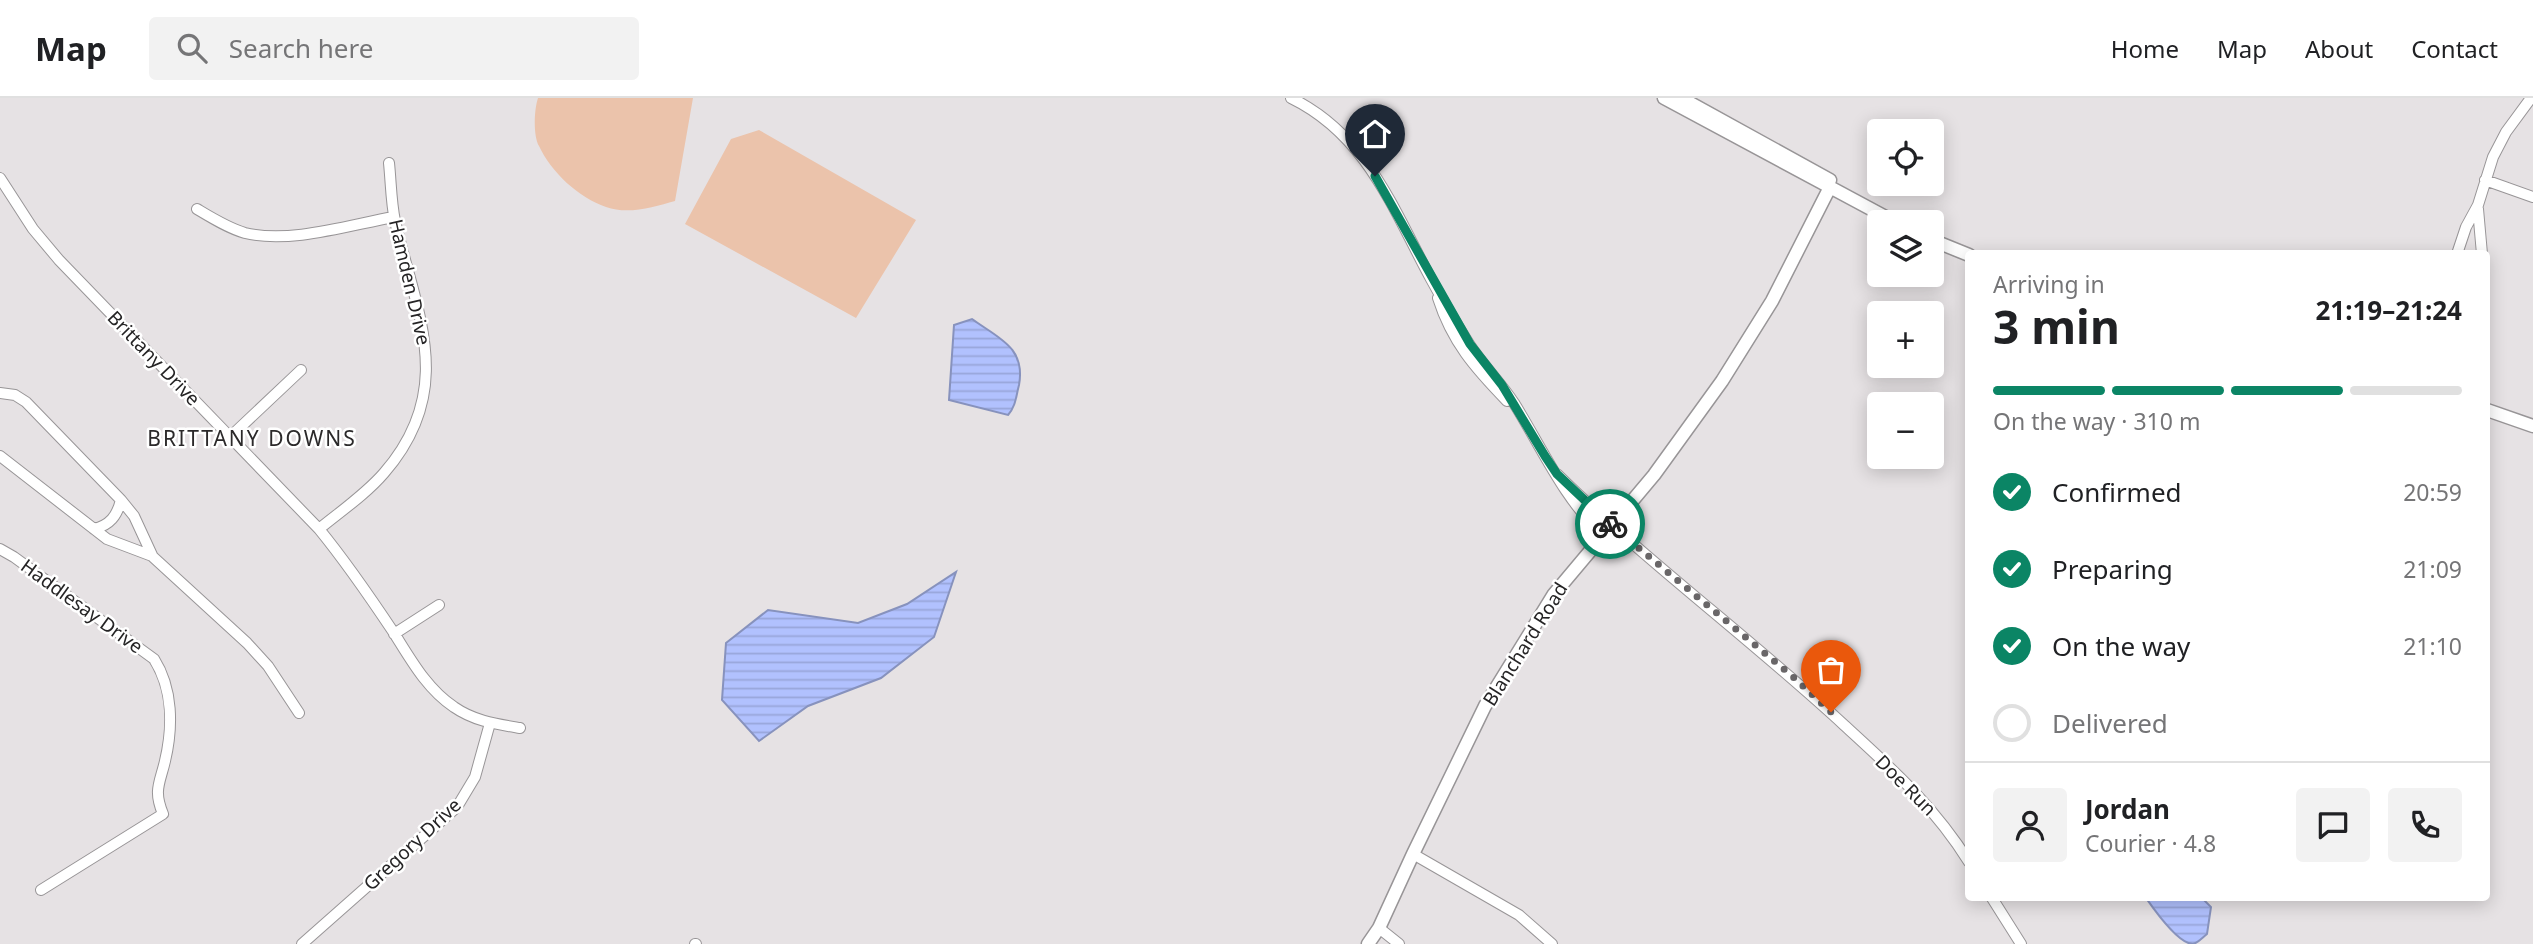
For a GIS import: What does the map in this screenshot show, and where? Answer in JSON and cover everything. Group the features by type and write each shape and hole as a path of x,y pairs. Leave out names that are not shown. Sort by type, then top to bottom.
{"street":[{"name":"Doe Run","path":"1291,98 1320,114 1363,156 1387,195 1432,281 1441,308 1463,353 1522,416 1557,474 1607,530 1791,675 1911,787 1933,810 1965,856"},
{"path":"1664,98 1872,210"},
{"path":"1680,98 1769,145 1879,210"},
{"path":"2481,250 2477,223 2478,205 2485,180 2506,132 2531,98"},
{"name":"Hamden Drive","path":"319,529 383,475 414,428 424,401 427,351 394,217 389,163"},
{"name":"Brittany Drive","path":"0,178 33,229 59,260 319,529 345,560 411,661 438,695 455,708 490,723 520,728"},
{"path":"2485,180 2533,197"},
{"name":"Blanchard Road","path":"1368,944 1379,928 1485,706 1554,594 1654,475 1722,382 1772,301 1829,189"},
{"path":"2458,250 2466,227 2478,205"},
{"path":"197,209 244,233 269,237 299,235 394,217"},
{"path":"1944,245 1965,253"},
{"path":"230,437 301,370"},
{"path":"0,393 15,394 26,402 121,500 134,516 152,556"},
{"path":"2490,411 2533,426"},
{"path":"0,456 94,529 114,542 152,556 247,643 268,666 299,713"},
{"path":"94,529 103,527 116,516 121,500"},
{"name":"Haddlesay Drive","path":"0,549 154,659 164,675 169,704 170,734 157,788 163,814 41,890"},
{"path":"394,634 439,605"},
{"name":"Gregory Drive","path":"302,944 457,807 475,778 490,723"},
{"path":"1413,854 1519,915 1552,944"},
{"path":"1994,901 2021,944"},
{"path":"1379,928 1399,944"}],"shaded area":[{"path":"538,98 693,98 675,201 623,210 596,203 576,191 558,174 539,146 535,122"},
{"path":"759,130 916,220 856,318 685,224 731,139"}],"water":[{"path":"972,319 1008,345 1018,361 1019,385 1008,415 949,400 954,325"},
{"path":"956,572 934,637 881,678 808,706 759,741 722,700 726,643 768,610 858,623 907,604"},
{"path":"2148,901 2205,901 2211,907 2207,934 2193,944 2180,938 2166,925"}],"way so far":[{"path":"1610,524 1791,675 1831,712"}],"district":[{"name":"BRITTANY DOWNS","path":"252,439"}],"route":[{"path":"1375,176 1470,344 1502,385 1557,474 1610,524"}]}
